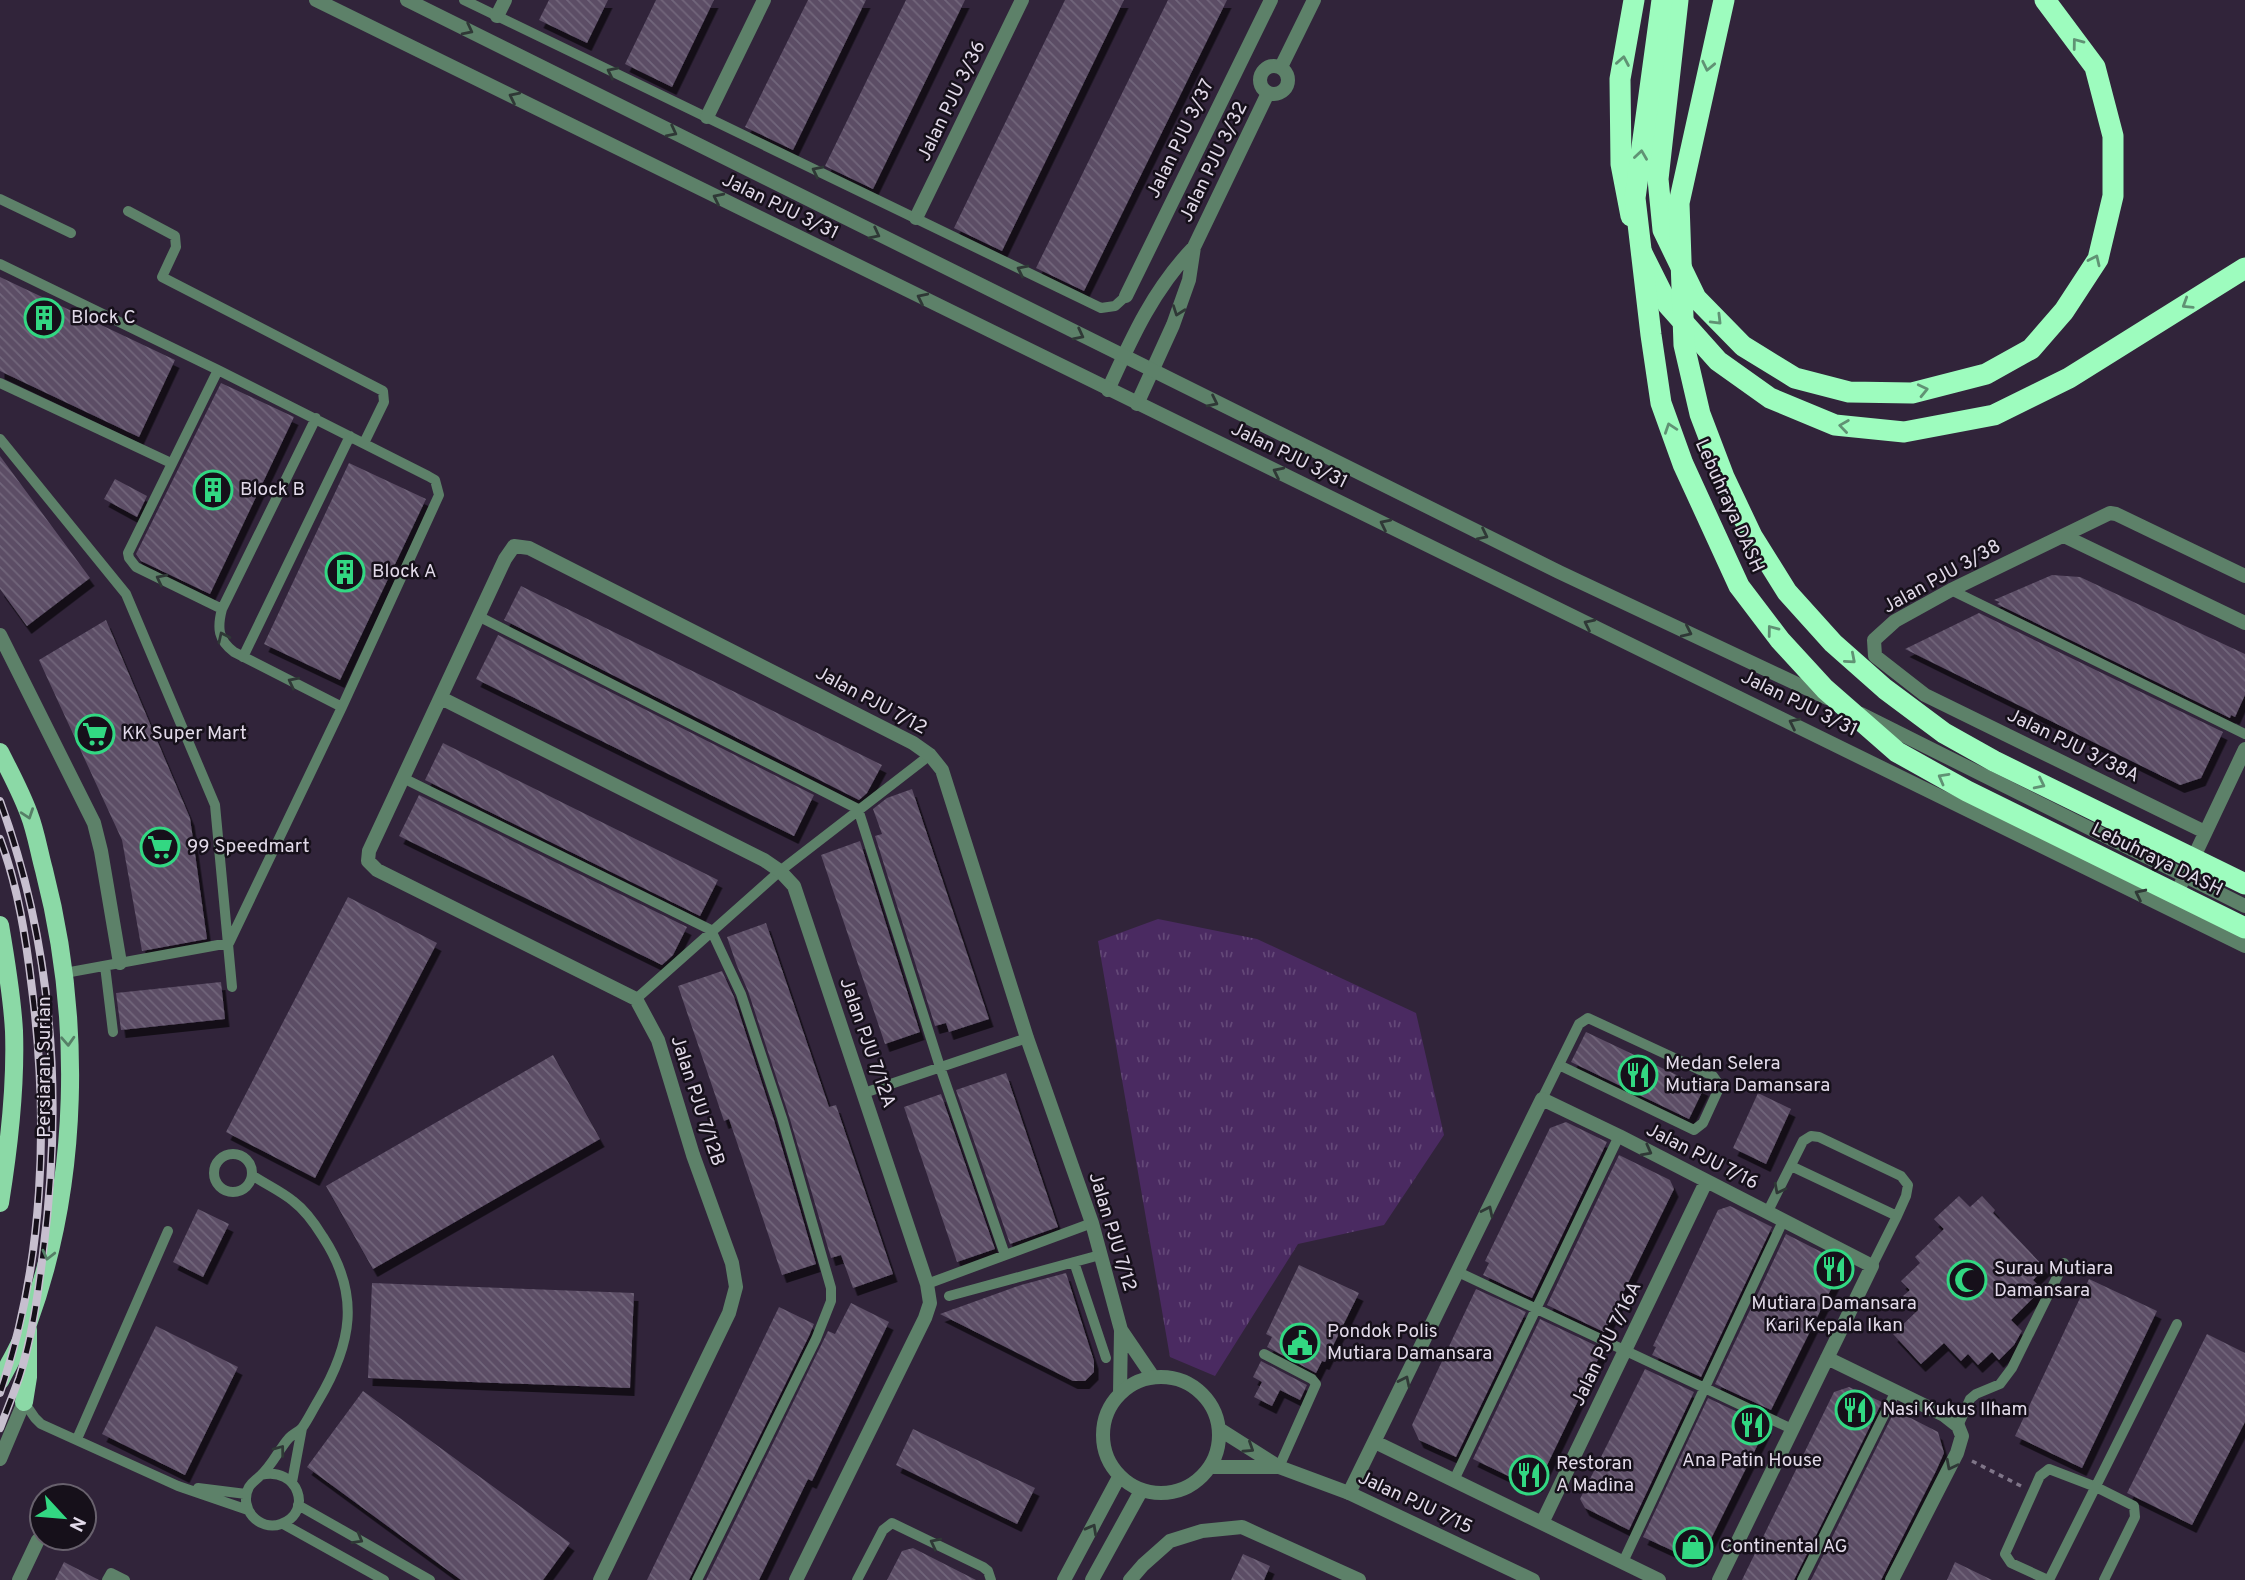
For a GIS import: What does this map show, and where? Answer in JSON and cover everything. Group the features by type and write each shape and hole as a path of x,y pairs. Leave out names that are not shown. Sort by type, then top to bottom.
{"highway":[{"path":"1634,0 1620,79 1621,164 1634,237 1668,305 1718,361 1770,398 1835,425 1904,432 1994,415 2069,378 2245,268"},
{"name":"Lebuhraya DASH","path":"1662,0 1635,198 1651,335 1661,403 1683,464 1739,586 1780,640 1825,689 1897,752 1967,791 2245,928"},
{"path":"1678,0 1658,178 1663,230 1696,298 1743,346 1795,379 1849,392 1912,393 1986,374 2031,349 2064,310 2098,259 2113,196 2113,136 2095,66 2045,0"},
{"name":"Lebuhraya DASH","path":"1724,0 1679,203 1684,345 1700,414 1724,477 1752,536 1787,592 1833,643 1885,689 1944,733 1994,761 2245,884"}],"main road":[{"name":"Persiaran Surian","path":"0,752 30,818 50,893 65,973 69,1080 63,1189 48,1258 28,1326 0,1381"},
{"name":"Persiaran Surian","path":"0,925 10,978 14,1033 10,1125 0,1203"},
{"path":"24,1402 28,1326"}],"street":[{"name":"Jalan PJU 3/31","path":"316,0 2245,946"},
{"name":"Jalan PJU 3/31","path":"407,0 1152,372 1559,572 1870,718 2245,906"},
{"path":"497,16 505,0"},
{"path":"707,117 764,0"},
{"name":"Jalan PJU 3/36","path":"916,218 1023,0"},
{"name":"Jalan PJU 3/37","path":"1126,296 1270,0"},
{"path":"1281,67 1314,0"},
{"path":"1272,65 1281,67 1288,74 1286,88 1278,94 1268,93 1261,87 1261,73 1272,65"},
{"name":"Jalan PJU 3/32","path":"1137,404 1173,325 1189,280 1194,247 1268,93"},
{"name":"Jalan PJU 3/32","path":"1108,390 1154,295 1171,270 1194,247"},
{"name":"Jalan PJU 3/38","path":"1925,695 1875,656 1874,640 1895,621 1951,590 2102,516 2116,514 2245,576"},
{"path":"2064,536 2245,623"},
{"name":"Jalan PJU 7/12","path":"440,698 514,546 529,548 913,743 930,755 942,770 1027,1038 1092,1223 1121,1330 1120,1393"},
{"path":"0,635 94,823 121,963"},
{"name":"Jalan PJU 3/38A","path":"1925,695 2205,832"},
{"path":"440,698 369,851 368,861 377,870 636,999"},
{"name":"Jalan PJU 7/12A","path":"440,698 764,860 780,871 794,886 927,1284 930,1303 796,1580"},
{"path":"2169,908 2245,749"},
{"name":"Jalan PJU 7/12B","path":"600,1580 729,1313 736,1287 732,1263 692,1155 658,1040 636,999"},
{"path":"1349,1493 1542,1099"},
{"name":"Jalan PJU 7/16","path":"1542,1099 1872,1266"},
{"name":"Jalan PJU 7/16A","path":"1542,1523 1706,1182"},
{"path":"1718,1580 1872,1266"},
{"name":"Jalan PJU 7/12","path":"1121,1330 1153,1377"},
{"path":"1827,1358 1944,1415 1958,1426 1962,1436 1960,1447 1892,1580"},
{"path":"1153,1377 1172,1377 1189,1383 1204,1395 1215,1410 1219,1429 1218,1448 1211,1466 1197,1482 1180,1491 1160,1494 1141,1491 1119,1477 1108,1462 1103,1444 1103,1426 1109,1408 1120,1393 1135,1382 1153,1377"},
{"path":"0,1459 24,1402"},
{"name":"Jalan PJU 7/15","path":"1219,1429 1279,1466 1349,1493 1534,1580"},
{"path":"1374,1442 1659,1580"},
{"name":"Jalan PJU 7/15","path":"1211,1466 1279,1466"},
{"path":"1064,1580 1119,1477"},
{"path":"1092,1580 1141,1491"},
{"path":"1130,1580 1170,1541 1202,1531 1242,1527 1359,1580"},
{"path":"19,1580 32,1552"}],"lane":[{"path":"464,0 1101,308 1115,306 1126,296"},
{"path":"0,199 71,233"},
{"path":"128,211 175,236 176,247 162,277 383,391 384,402 364,443"},
{"path":"0,264 316,418 435,481 439,495 342,707 229,943"},
{"path":"218,370 130,547 129,558 136,567 222,609"},
{"path":"0,383 171,463"},
{"path":"316,418 222,609 218,627 226,646 243,657 342,707"},
{"path":"243,657 350,436"},
{"path":"0,439 126,594 215,805 232,986"},
{"path":"1951,590 2245,734"},
{"path":"478,616 858,809 940,1067 1005,1255"},
{"path":"636,999 780,871 930,755"},
{"path":"403,778 711,930 741,994 789,1144 831,1288 831,1301 816,1339 697,1580"},
{"path":"65,973 229,943"},
{"path":"105,966 113,1032"},
{"path":"1542,1099 1579,1024 1588,1018 1713,1076 1720,1086 1703,1124 1694,1130 1559,1065"},
{"path":"864,1093 1027,1038"},
{"path":"1454,1480 1619,1136"},
{"path":"1767,1213 1803,1141 1811,1136 1819,1137 1901,1176 1908,1185 1906,1196 1872,1266"},
{"path":"1791,1166 1897,1216"},
{"path":"252,1175 293,1201 314,1223 342,1271 348,1296 347,1336 334,1374 302,1428 292,1482"},
{"path":"1623,1562 1783,1221"},
{"path":"927,1284 1092,1223"},
{"path":"77,1439 168,1231"},
{"path":"949,1296 1100,1255"},
{"path":"1074,1262 1106,1358"},
{"path":"1958,1426 1970,1399 2000,1384 2012,1368 2064,1263"},
{"path":"1458,1272 1792,1429"},
{"path":"2104,1580 2136,1511 2129,1502 2096,1488 2049,1469 2040,1476 2005,1554 2011,1563 2048,1580 2096,1488 2177,1324"},
{"path":"1264,1354 1312,1379 1316,1384 1279,1466"},
{"path":"1802,1580 1896,1391"},
{"path":"24,1402 41,1424 178,1486 248,1510"},
{"path":"13,1431 29,1424 41,1424"},
{"path":"261,1475 278,1473 292,1482 296,1489 298,1505 290,1519 283,1524 266,1526 253,1517 248,1510 246,1494 249,1486 261,1475 290,1437 302,1428"},
{"path":"178,1486 246,1494"},
{"path":"298,1505 430,1580"},
{"path":"857,1580 883,1530 892,1523 983,1567 990,1580"},
{"path":"283,1524 384,1580"},
{"path":"107,1580 111,1573 125,1580"}],"path":[{"path":"1972,1461 2032,1492"}],"green space":[{"path":"1158,919 1257,939 1416,1013 1444,1135 1384,1225 1298,1244 1215,1376 1170,1357 1098,941"}],"building":[{"path":"549,0 608,0 587,43 539,20"},
{"path":"656,0 714,0 672,87 625,64"},
{"path":"808,0 866,0 793,150 745,127"},
{"path":"906,0 965,0 873,189 825,166"},
{"path":"1065,0 1124,0 1002,251 954,228"},
{"path":"1168,0 1227,0 1084,291 1036,268"},
{"name":"Block C","path":"0,277 175,360 139,437 0,371"},
{"name":"Block B","path":"221,383 294,417 210,594 141,561 136,554"},
{"path":"0,456 90,578 27,626 0,589"},
{"name":"Block A","path":"349,463 426,499 340,680 264,644"},
{"path":"115,479 147,496 137,517 104,499"},
{"path":"2052,575 2080,577 2245,654 2245,695 2235,717 2231,715 2230,718 1997,604 2000,602 1994,600"},
{"path":"521,586 882,765 867,793 859,800 504,620"},
{"path":"1979,613 2223,732 2201,778 2180,785 1905,649"},
{"path":"106,620 190,818 207,939 142,951 122,840 39,660"},
{"path":"498,635 814,795 794,836 476,679"},
{"path":"443,743 718,880 700,916 425,780"},
{"path":"912,789 989,1019 949,1032 946,1023 935,1026 875,836 882,834 873,809 887,798"},
{"path":"419,795 687,927 673,955 662,965 399,836"},
{"path":"860,841 920,1032 885,1044 821,855"},
{"path":"348,897 437,943 315,1178 226,1132"},
{"path":"766,923 829,1107 836,1105 893,1274 853,1288 841,1255 831,1258 789,1116 748,991 727,937"},
{"path":"722,971 734,997 774,1120 816,1264 782,1275 729,1119 724,1121 678,986"},
{"path":"221,982 225,1019 121,1030 116,993"},
{"name":"Medan Selera Mutiara Damansara","path":"1586,1032 1704,1088 1689,1119 1571,1062"},
{"path":"553,1055 600,1139 373,1269 326,1186"},
{"path":"1006,1073 1058,1227 1010,1244 956,1090"},
{"path":"1758,1093 1791,1109 1766,1164 1733,1148"},
{"path":"941,1094 995,1249 957,1262 904,1107"},
{"path":"1566,1122 1607,1142 1532,1298 1483,1275 1489,1263 1485,1261 1550,1128"},
{"path":"1619,1155 1670,1180 1674,1189 1604,1332 1547,1305"},
{"name":"Surau Mutiara Damansara","path":"1959,1196 1970,1207 1982,1196 1995,1210 1993,1213 2045,1268 2033,1280 2042,1289 2011,1320 2022,1331 2014,1345 1999,1360 1992,1352 1978,1365 1968,1354 1961,1361 1944,1343 1921,1364 1893,1334 1917,1311 1903,1296 1910,1290 1901,1281 1920,1263 1915,1257 1944,1229 1934,1219"},
{"path":"1730,1206 1772,1227 1701,1377 1652,1355 1656,1347 1653,1346 1718,1210"},
{"path":"198,1209 229,1224 203,1277 173,1262"},
{"path":"1786,1234 1837,1260 1841,1269 1771,1410 1715,1384"},
{"path":"1299,1265 1359,1293 1325,1362 1322,1361 1316,1373 1267,1347 1272,1337 1266,1334"},
{"path":"1066,1273 1094,1361 1094,1372 1085,1381 1073,1381 940,1314 1021,1285"},
{"path":"2089,1279 2157,1311 2082,1468 2015,1436"},
{"path":"372,1283 634,1293 630,1388 368,1378"},
{"path":"1476,1289 1526,1312 1456,1457 1419,1440 1412,1425"},
{"path":"851,1303 889,1322 812,1481 808,1479 759,1580 706,1580 828,1331 835,1334"},
{"path":"779,1307 814,1324 809,1336 689,1580 647,1580"},
{"path":"1540,1319 1603,1349 1538,1484 1529,1486 1473,1459"},
{"path":"156,1326 238,1367 185,1475 102,1434"},
{"path":"2207,1334 2245,1353 2245,1422 2192,1525 2127,1493"},
{"path":"1261,1361 1307,1385 1300,1400 1280,1390 1272,1406 1254,1397 1262,1382 1253,1377"},
{"path":"1645,1369 1694,1392 1629,1530 1585,1508 1580,1499"},
{"path":"1849,1387 1882,1402 1794,1580 1742,1580 1834,1392"},
{"path":"363,1391 570,1543 543,1580 461,1580 307,1467"},
{"path":"1708,1398 1767,1426 1702,1557 1693,1560 1643,1537"},
{"path":"1895,1410 1938,1432 1944,1453 1936,1471 1881,1580 1811,1580"},
{"path":"913,1429 1035,1488 1017,1524 896,1465"},
{"path":"913,1548 976,1580 887,1580 902,1551"},
{"path":"1243,1554 1270,1566 1264,1580 1231,1580"},
{"path":"64,1562 99,1580 55,1580"},
{"path":"1955,1562 1992,1580 1947,1580"}],"railway":[{"path":"0,801 32,911 49,1024 52,1081 49,1196 34,1316 19,1378 0,1428"},
{"path":"0,839 16,894 30,970 37,1039 41,1142 39,1193 26,1295 0,1393"}],"place":[{"name":"Block C","path":"44,318"},
{"name":"Block B","path":"213,490"},
{"name":"Block A","path":"345,572"},
{"name":"KK Super Mart","path":"95,734"},
{"name":"99 Speedmart","path":"160,847"},
{"name":"Medan Selera Mutiara Damansara","path":"1638,1075"},
{"name":"Mutiara Damansara Kari Kepala Ikan","path":"1834,1269"},
{"name":"Surau Mutiara Damansara","path":"1967,1280"},
{"name":"Pondok Polis Mutiara Damansara","path":"1300,1343"},
{"name":"Nasi Kukus Ilham","path":"1855,1410"},
{"name":"Ana Patin House","path":"1752,1425"},
{"name":"Restoran A Madina","path":"1529,1475"},
{"name":"Continental AG","path":"1693,1547"}]}
